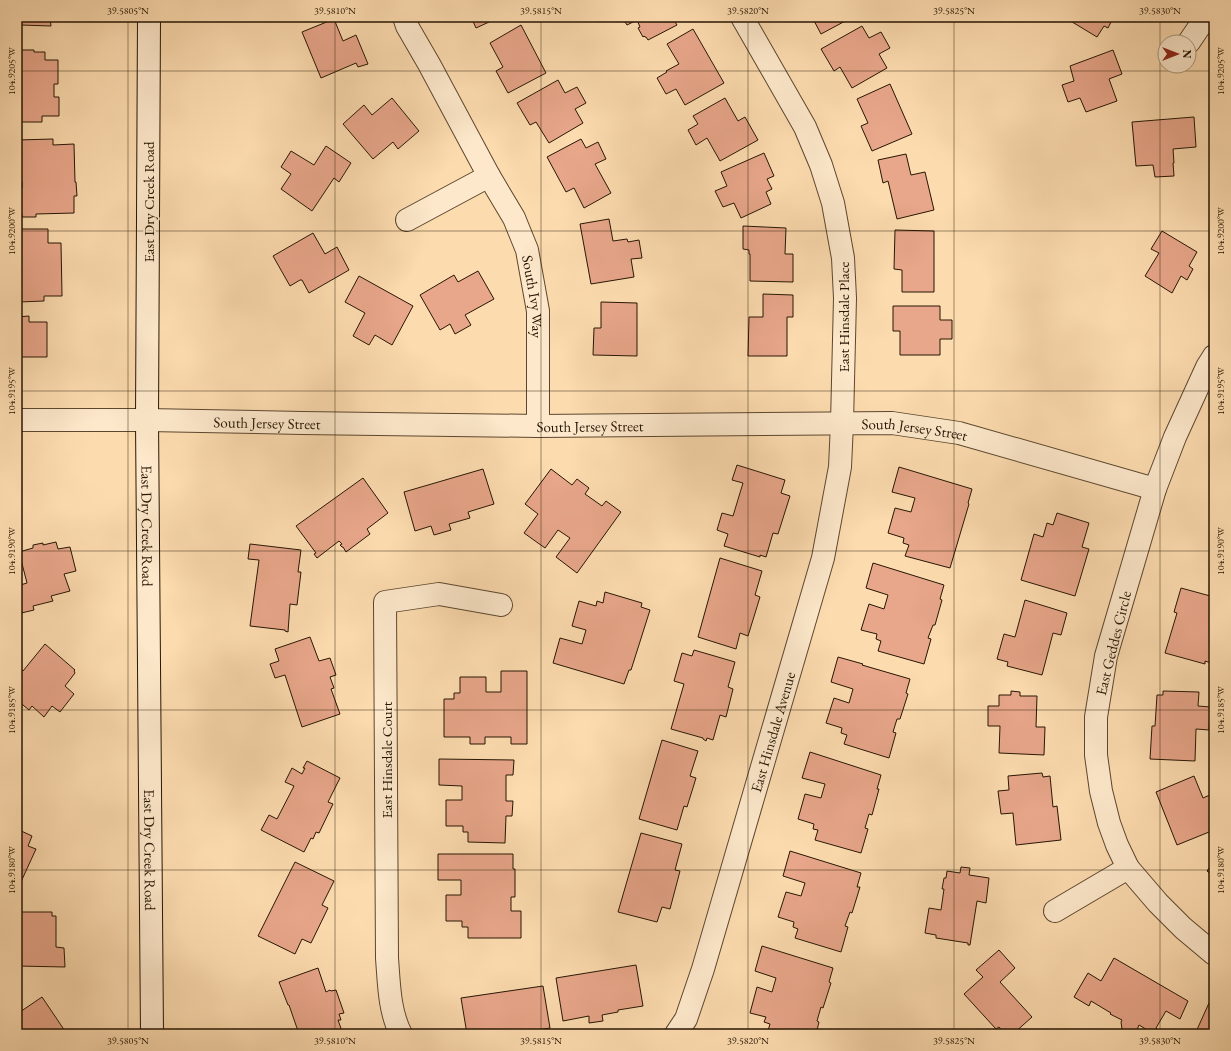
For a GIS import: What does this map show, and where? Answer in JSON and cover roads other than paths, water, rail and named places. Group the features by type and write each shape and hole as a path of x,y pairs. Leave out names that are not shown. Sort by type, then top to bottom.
{"street":[{"name":"East Dry Creek Road","path":"150,17 147,420 152,1034"},
{"name":"South Ivy Way","path":"404,17 407,26 489,176 514,218 527,250 538,311 538,426"},
{"name":"East Hinsdale Place","path":"742,17 805,127 821,165 833,203 843,258 845,298 842,423"},
{"path":"1194,34 1206,17"},
{"path":"407,220 489,176"},
{"name":"East Geddes Circle","path":"1214,356 1175,437 1156,489 1106,656 1096,717 1096,755 1101,790 1109,823 1128,868 1158,903 1183,928 1214,954"},
{"name":"South Jersey Street","path":"17,420 147,420 538,426 892,423 958,433 1156,489"},
{"name":"East Hinsdale Avenue","path":"676,1034 686,1019 703,969 823,558 840,468 842,423"},
{"name":"East Hinsdale Court","path":"401,1034 398,1029 390,1001 387,958 385,602 439,594 501,605"},
{"path":"1055,911 1128,868"}]}
